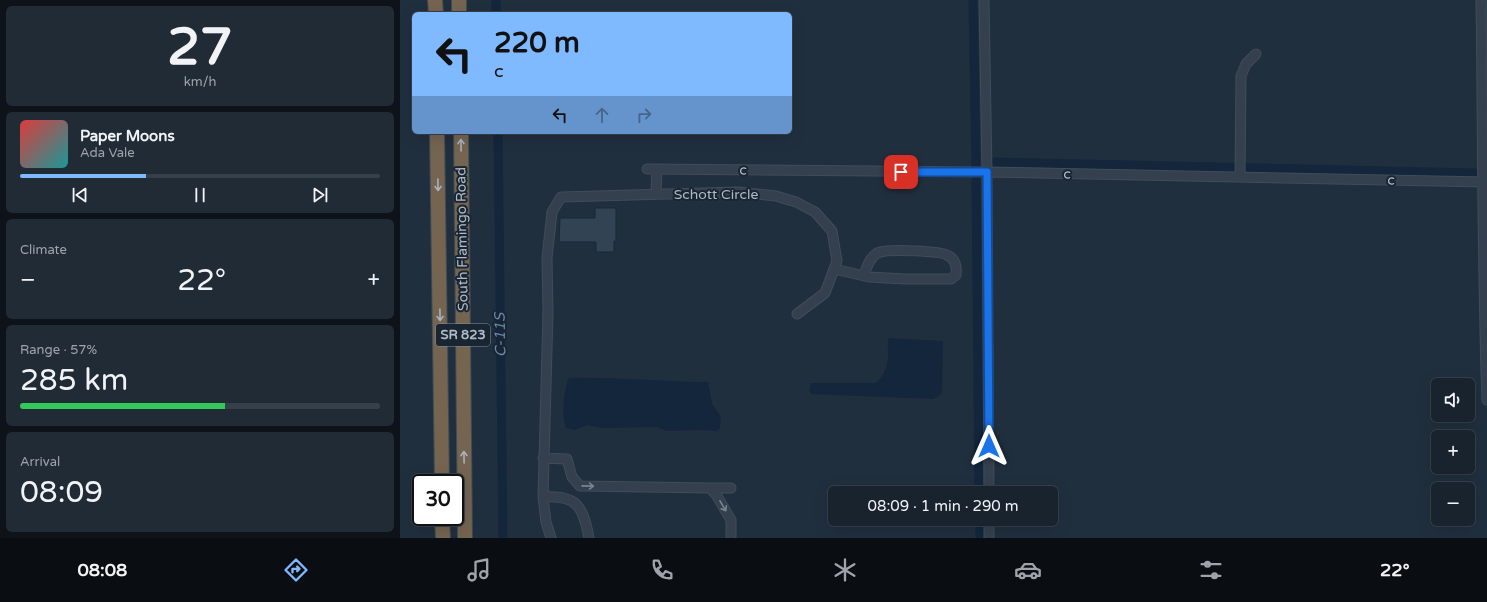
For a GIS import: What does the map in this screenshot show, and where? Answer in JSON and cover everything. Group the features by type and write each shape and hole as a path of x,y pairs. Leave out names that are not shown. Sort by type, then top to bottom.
{"highway":[{"path":"435,0 436,12"},
{"path":"459,0 459,12"},
{"name":"South Flamingo Road","path":"437,134 442,474"},
{"name":"South Flamingo Road","path":"461,134 465,538"},
{"path":"442,526 443,538"}],"street":[{"path":"984,0 987,172 989,486"},
{"path":"1481,0 1485,182 1487,400"},
{"path":"1240,176 1242,76 1246,64 1256,54"},
{"name":"c","path":"656,194 652,169 987,172 1485,182"},
{"name":"Schott Circle","path":"543,458 548,312 547,258 552,212 561,197 738,192 776,196 796,202 815,212 832,232 837,262 825,293 797,314"},
{"path":"834,269 864,276 951,280 956,275 957,267 954,261 946,254 882,251 874,255 870,260 864,276"},
{"path":"551,538 546,522 543,497 543,458 567,459 572,477 580,486 731,488"},
{"path":"710,488 717,496 731,520 731,538"},
{"path":"543,497 564,498 573,501 580,508 590,538"},
{"path":"989,526 989,538"}],"water":[{"path":"889,338 943,341 942,392 937,397 933,399 812,394 809,392 811,383 876,383 884,373 887,364"},
{"path":"569,378 708,382 712,404 721,417 720,428 717,431 667,431 657,427 602,428 587,425 575,430 566,428 564,423 564,403"}],"building":[{"path":"595,208 616,208 616,241 614,241 614,252 596,252 596,242 559,242 560,218 595,218"}],"waterway":[{"name":"C-11S","path":"496,0 496,12"},
{"path":"973,0 976,167"},
{"name":"C-11S","path":"498,134 503,538"},
{"path":"995,162 1475,173"},
{"path":"976,180 979,486"},
{"path":"980,526 980,538"}],"route":[{"path":"901,172 987,172 989,446"}]}
